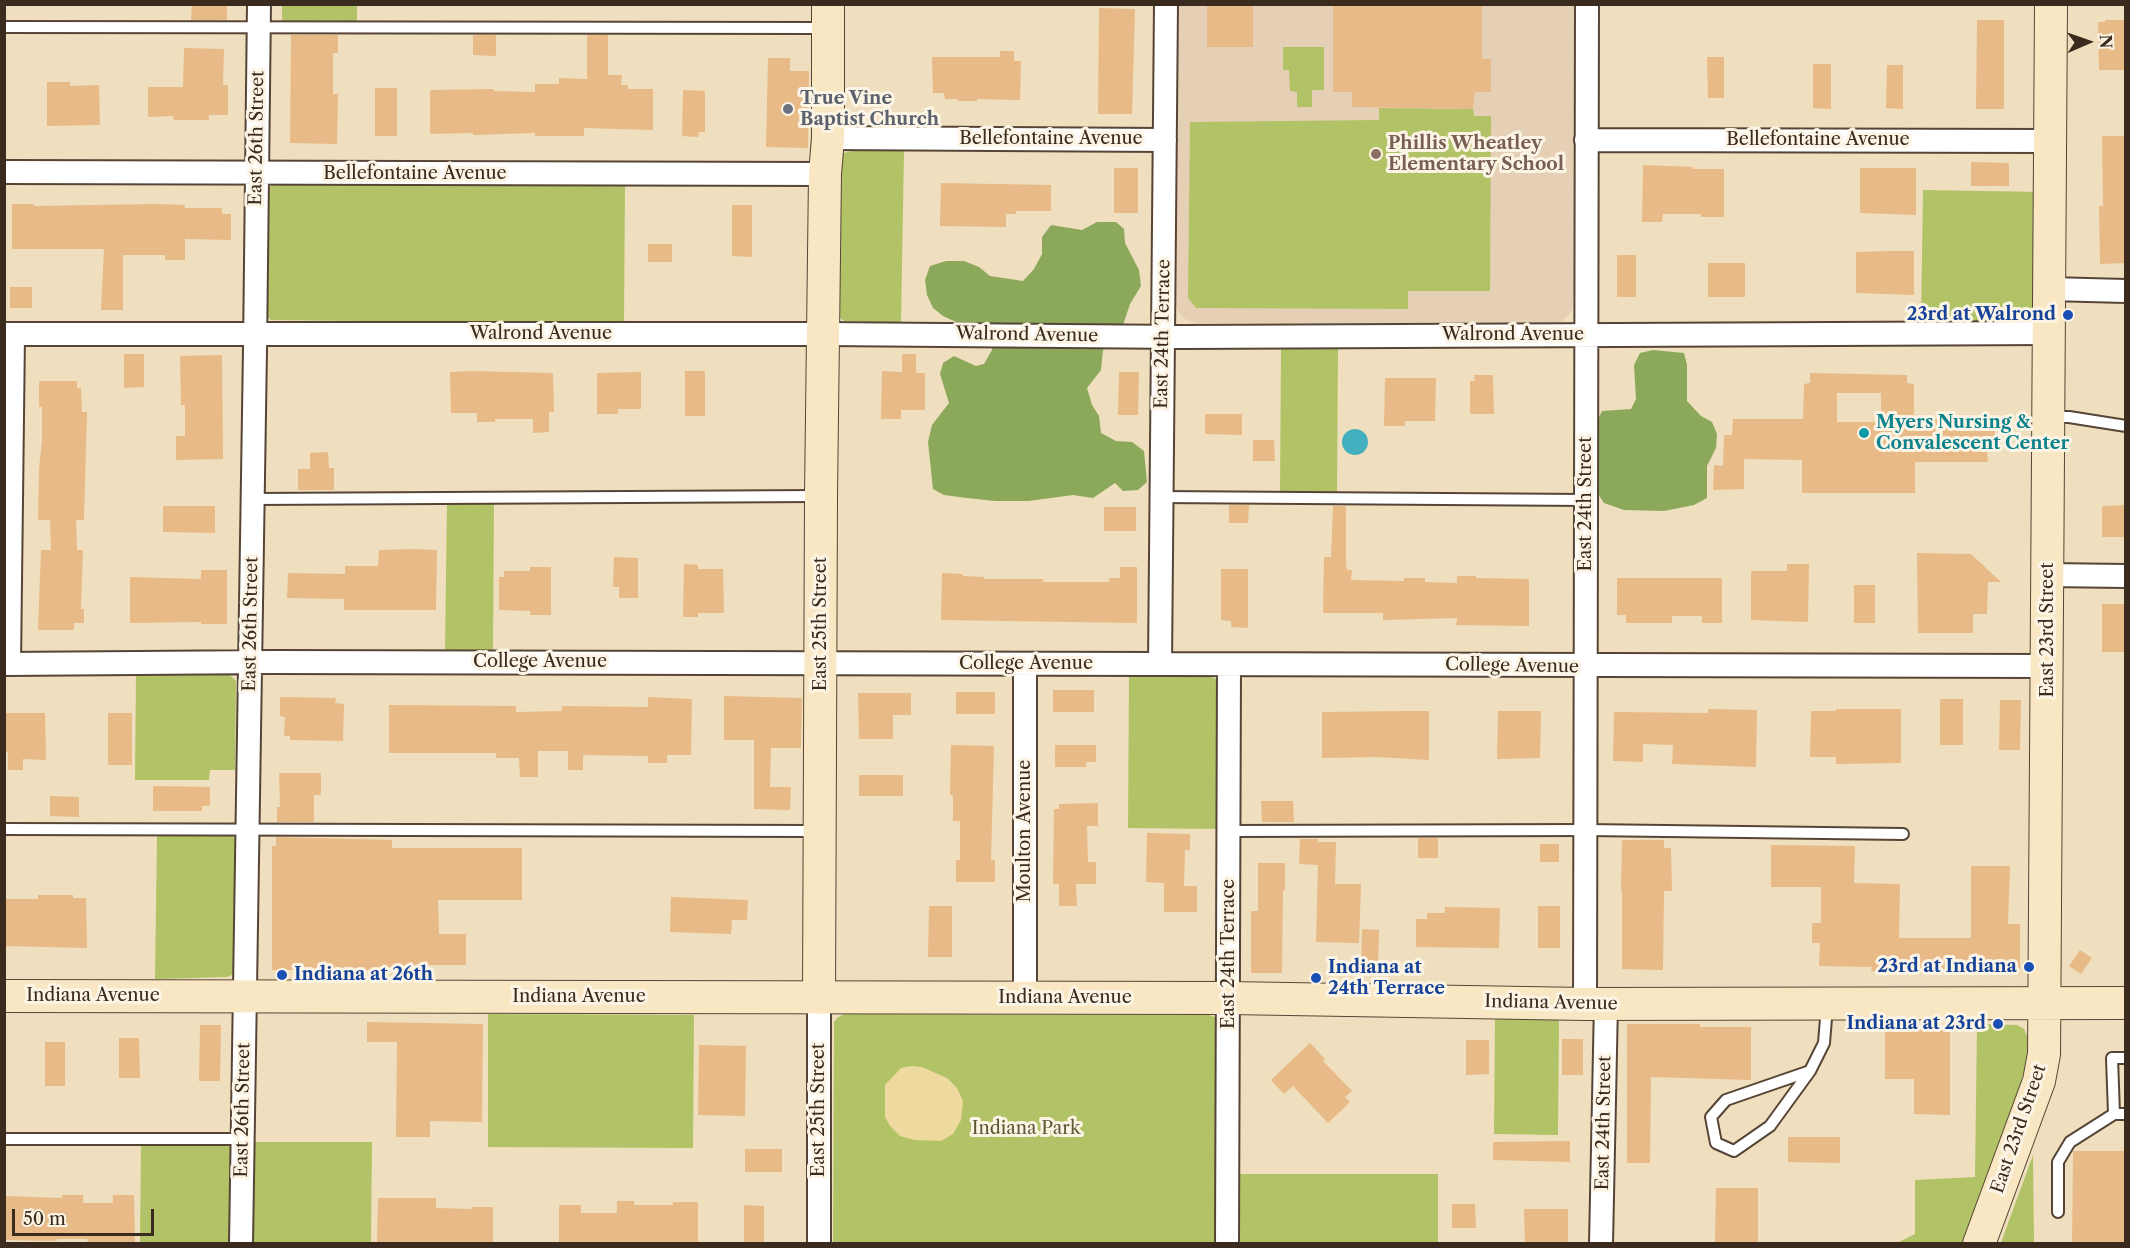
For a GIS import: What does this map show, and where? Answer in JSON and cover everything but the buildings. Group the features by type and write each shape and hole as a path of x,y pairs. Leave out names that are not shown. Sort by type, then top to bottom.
{"street":[{"name":"East 26th Street","path":"240,1244 259,4"},
{"name":"East 24th Terrace","path":"1160,664 1166,4"},
{"name":"East 24th Street","path":"1587,4 1586,830 1596,1004 1601,1244"},
{"name":"East 23rd Street","path":"1979,1244 2039,1081 2044,1054 2051,4"},
{"name":"East 25th Street","path":"819,1244 821,496 828,16"},
{"name":"Bellefontaine Avenue","path":"828,138 1165,140"},
{"name":"Bellefontaine Avenue","path":"1586,140 2050,141"},
{"name":"Bellefontaine Avenue","path":"4,172 825,174"},
{"path":"2049,289 2126,291"},
{"name":"Walrond Avenue","path":"9,334 824,334 1163,337 2049,333"},
{"path":"7,664 9,334"},
{"path":"2048,575 2126,576"},
{"name":"College Avenue","path":"7,664 250,662 1586,667 2047,666"},
{"name":"Moulton Avenue","path":"1025,664 1025,998"},
{"name":"East 24th Terrace","path":"1227,1244 1229,665"},
{"name":"Indiana Avenue","path":"4,996 1229,998 1596,1004 2126,1003"}],"lane":[{"path":"4,27 258,27 828,16"},
{"path":"2049,417 2069,417 2126,426"},
{"path":"253,499 821,496"},
{"path":"1160,497 1586,500"},
{"path":"4,829 819,831"},
{"path":"1230,831 1586,830 1903,834"},
{"path":"1810,1071 1726,1100 1711,1117 1716,1143 1734,1151 1770,1126 1810,1071 1824,1043 1827,1003"},
{"path":"2058,1212 2058,1162 2070,1142 2120,1114 2112,1058 2126,1058"},
{"path":"4,1139 242,1139"}],"shaded area":[{"name":"Phillis Wheatley Elementary School","path":"1178,5 1576,5 1573,304 1571,313 1561,322 1552,323 1196,323 1185,319 1179,313 1176,304"}],"green space":[{"path":"282,5 357,5 357,21 282,21"},
{"path":"1283,47 1324,47 1324,90 1312,90 1312,107 1297,107 1297,92 1290,91 1289,70 1283,70"},
{"path":"1379,108 1473,109 1474,116 1491,116 1490,291 1408,291 1408,309 1196,308 1188,298 1190,122 1379,120"},
{"path":"904,151 901,323 845,321 841,319 838,311 840,159 844,153"},
{"path":"279,184 625,184 624,324 271,320 267,317 266,312 268,190 271,186"},
{"path":"1923,190 2043,192 2036,323 1921,321"},
{"path":"1097,222 1116,222 1124,229 1125,243 1139,270 1141,286 1130,304 1123,325 1103,350 1101,370 1087,388 1092,405 1099,416 1101,433 1116,441 1132,442 1144,451 1147,482 1138,490 1123,491 1115,483 1093,498 1073,495 1028,501 967,498 944,495 933,489 928,442 932,425 949,403 940,374 943,363 954,356 976,366 984,364 992,350 991,332 956,322 933,308 927,295 925,280 930,266 946,261 964,261 979,267 990,276 1023,281 1034,269 1042,254 1042,237 1051,225 1082,230"},
{"path":"1281,348 1338,349 1337,494 1280,493"},
{"path":"1653,350 1684,353 1687,365 1687,401 1701,416 1712,422 1717,434 1716,448 1707,466 1707,498 1694,505 1664,511 1624,510 1604,503 1598,494 1594,480 1593,430 1602,411 1631,409 1636,399 1634,365 1640,353"},
{"path":"447,502 494,502 493,651 445,650"},
{"path":"136,673 227,674 232,677 236,681 235,770 210,770 209,780 135,780"},
{"path":"1129,675 1209,676 1216,679 1219,685 1218,829 1128,828"},
{"path":"157,836 232,836 237,839 235,967 232,975 155,979"},
{"path":"488,1014 694,1015 693,1148 488,1147"},
{"name":"Indiana Park","path":"844,1014 1209,1015 1217,1018 1217,1243 833,1244 834,1022"},
{"path":"1495,1016 1559,1017 1558,1135 1494,1134"},
{"path":"1977,1024 2017,1025 2024,1029 2029,1040 2027,1059 2016,1101 1966,1243 1895,1244 1915,1234 1915,1180 1975,1177"},
{"path":"254,1142 372,1142 371,1243 254,1243"},
{"path":"141,1145 232,1146 231,1243 140,1244"},
{"path":"2033,1155 2034,1243 2001,1243 2003,1237"},
{"path":"1238,1174 1438,1174 1438,1243 1238,1243"}],"sand":[{"path":"922,1067 947,1078 957,1088 963,1101 961,1120 953,1134 941,1141 914,1140 900,1136 885,1117 885,1085 901,1068"}],"water":[{"path":"1355,429 1364,433 1368,442 1364,451 1355,455 1346,451 1342,442 1346,433"}],"place":[{"name":"True Vine Baptist Church","path":"788,109"},
{"name":"Phillis Wheatley Elementary School","path":"1376,154"},
{"name":"23rd at Walrond","path":"2068,315"},
{"name":"Myers Nursing & Convalescent Center","path":"1864,433"},
{"name":"23rd at Indiana","path":"2029,967"},
{"name":"Indiana at 26th","path":"282,975"},
{"name":"Indiana at 24th Terrace","path":"1316,978"},
{"name":"Indiana at 23rd","path":"1998,1024"}]}
